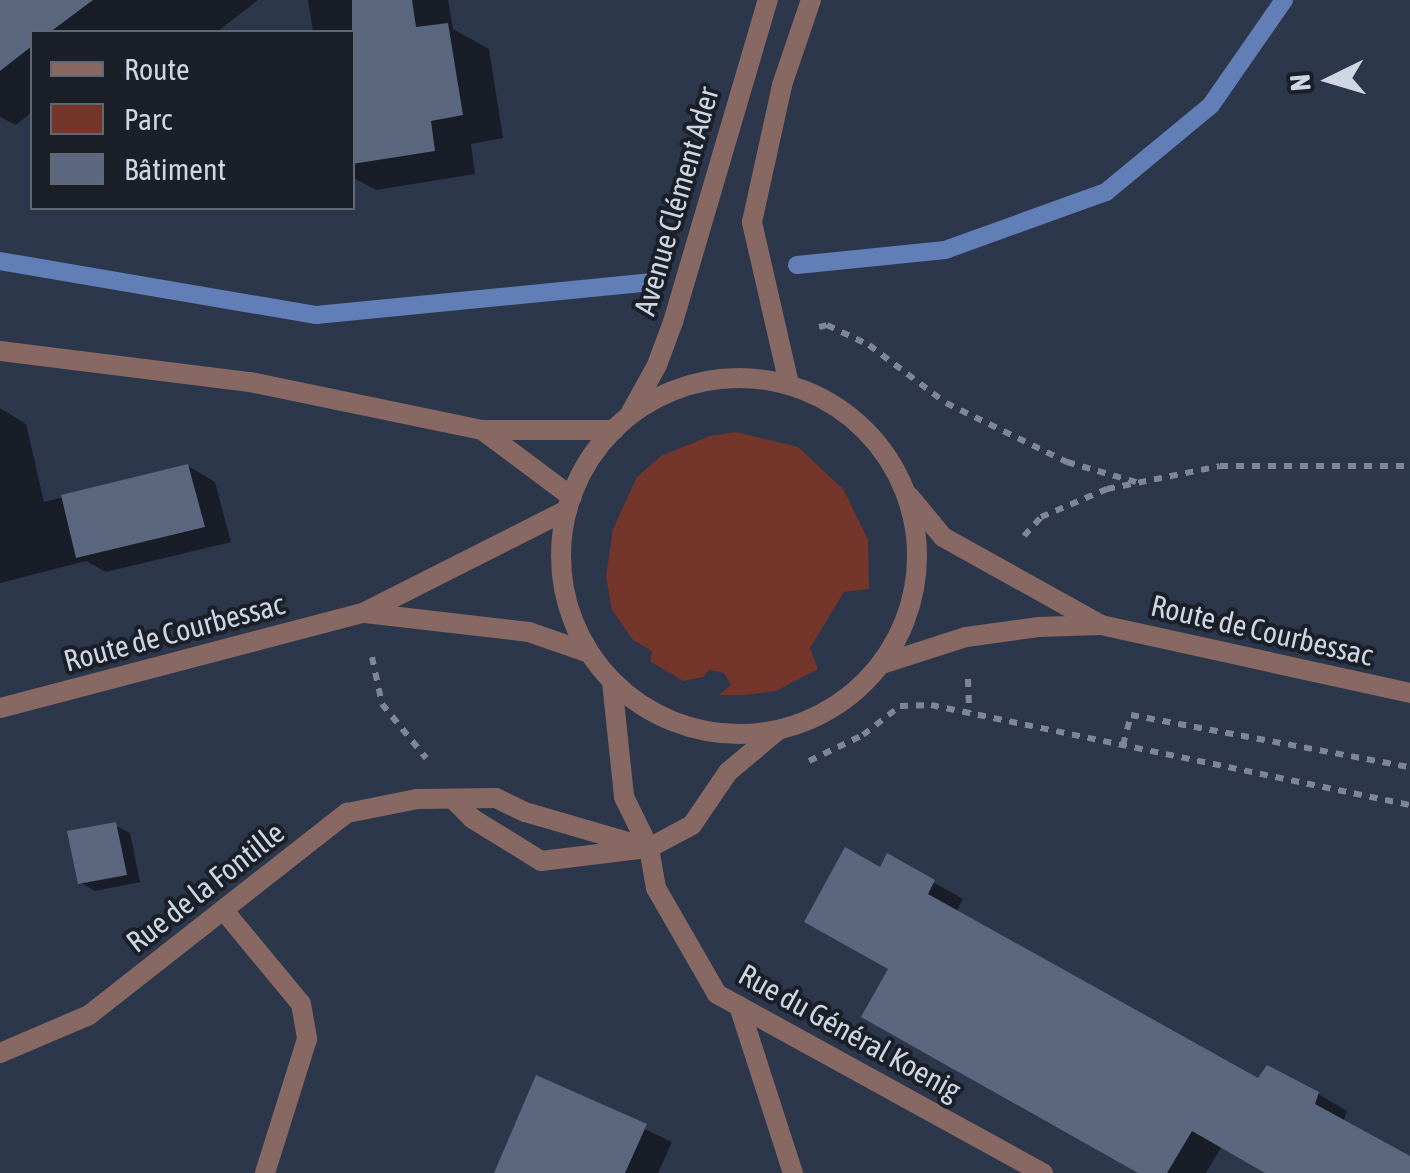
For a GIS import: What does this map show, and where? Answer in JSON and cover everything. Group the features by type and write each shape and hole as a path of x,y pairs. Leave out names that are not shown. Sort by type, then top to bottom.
{"street":[{"name":"Avenue Clément Ader","path":"630,414 657,366 672,322 768,0"},
{"path":"789,384 752,222 782,85 811,0"},
{"path":"0,351 250,382 482,430 614,430"},
{"path":"734,377 789,384 840,408 880,446 908,494 918,553 910,612 882,664 853,695 817,718 777,731 718,734 660,717 612,682 590,653 568,608 561,560 569,504 593,456 614,430 630,414 679,387 734,377"},
{"path":"482,430 569,504"},
{"name":"Route de Courbessac","path":"908,494 943,537 1101,625"},
{"name":"Route de Courbessac","path":"0,708 363,613 569,504"},
{"name":"Route de Courbessac","path":"363,613 529,632 590,653"},
{"name":"Route de Courbessac","path":"882,664 966,638 1038,627 1101,625 1410,693"},
{"name":"Rue du Général Koenig","path":"612,682 624,797 649,848 656,888 717,994 1043,1173"},
{"path":"454,800 474,819 541,861 649,848 692,825 728,772 777,731"},
{"name":"Rue de la Fontille","path":"0,1052 88,1015 348,813 417,798 496,798 525,812 649,848"},
{"path":"224,912 302,1004 306,1039 265,1173"},
{"path":"738,1006 793,1173"}],"path":[{"path":"812,328 827,325 869,345 946,403 1067,462 1137,483"},
{"path":"1015,547 1041,517 1107,489 1220,466 1410,466"},
{"path":"363,613 382,704 418,745 454,800"},
{"path":"968,674 969,712"},
{"path":"795,765 828,756 900,706 931,705 1410,806"},
{"path":"1123,745 1130,715 1410,768"}],"green space":[{"path":"736,432 798,447 844,490 868,540 869,589 844,592 810,648 818,669 776,691 719,695 731,685 724,673 709,670 703,677 683,681 650,661 652,651 633,640 612,610 606,577 613,529 637,477 661,456 710,436"}],"building":[{"path":"0,0 93,0 53,30 30,30 30,48 0,71"},
{"path":"352,0 412,0 416,27 448,23 463,115 431,121 435,151 355,164"},
{"path":"188,464 205,527 76,558 61,495"},
{"path":"116,822 127,875 78,884 67,831"},
{"path":"845,847 880,867 887,853 935,880 928,894 1258,1078 1267,1065 1319,1092 1315,1104 1410,1156 1410,1173 1265,1173 1192,1131 1167,1173 1138,1173 861,1017 888,969 804,922"},
{"path":"536,1075 647,1124 625,1173 494,1173"}],"waterway":[{"path":"797,265 945,250 1106,192 1211,105 1284,0"},
{"path":"0,261 316,315 652,282"}]}
